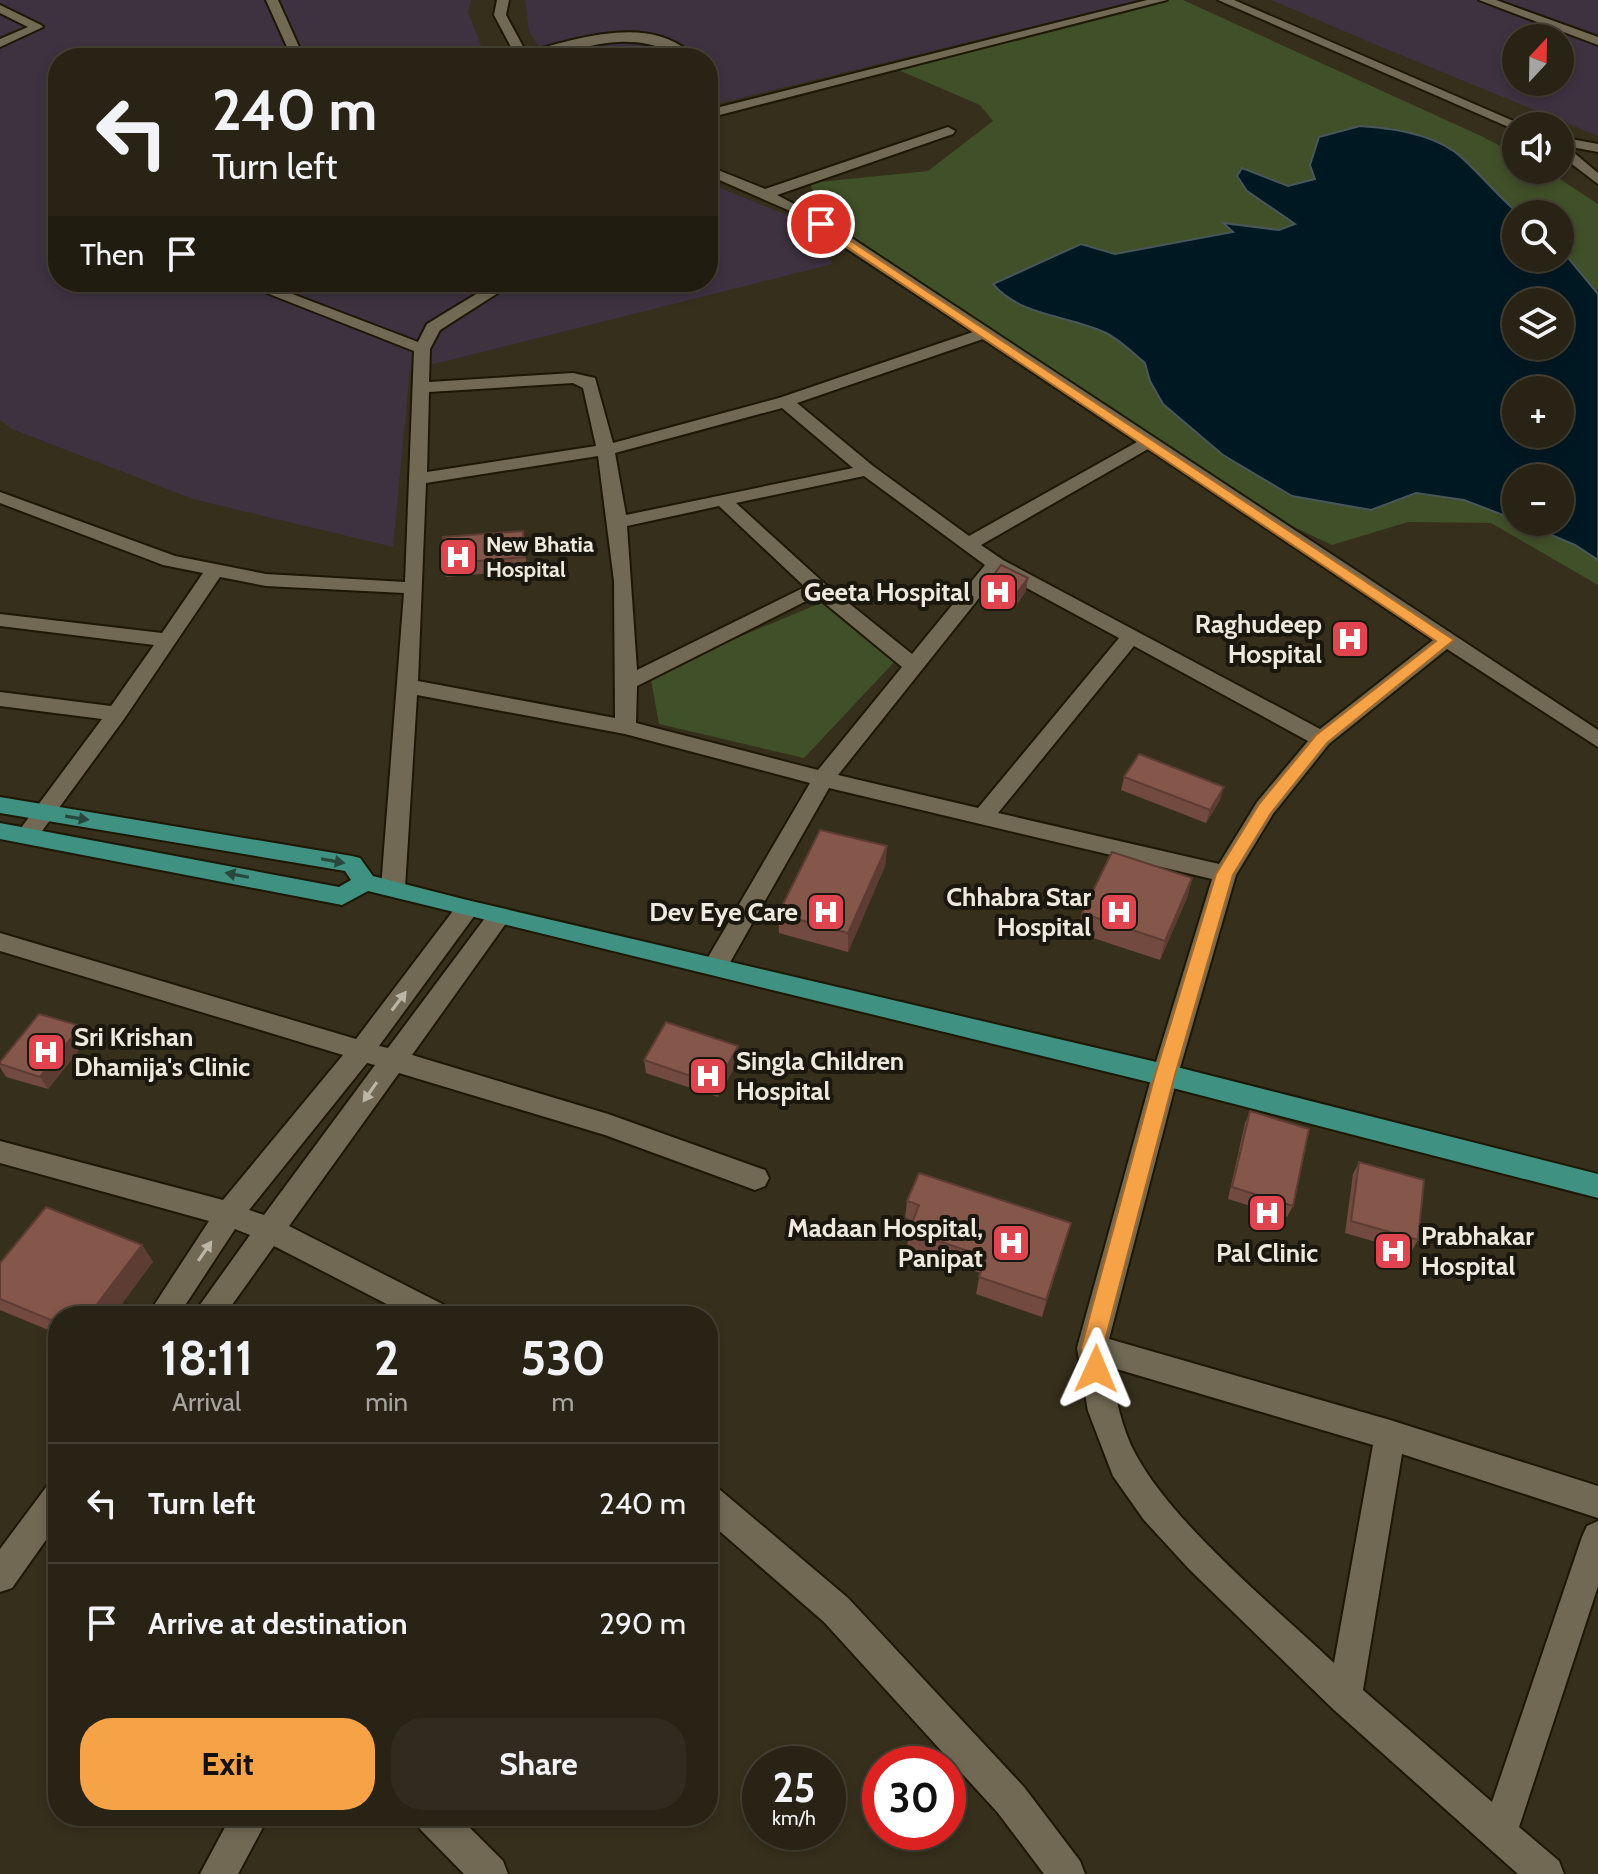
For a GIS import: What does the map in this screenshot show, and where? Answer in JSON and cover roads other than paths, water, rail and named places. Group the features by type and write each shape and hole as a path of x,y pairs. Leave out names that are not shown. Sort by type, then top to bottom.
{"main road":[{"path":"0,805 352,864 365,882 467,909 1165,1075 1598,1186"},
{"path":"0,831 342,896 365,882"}],"street":[{"path":"272,0 294,48"},
{"path":"503,0 500,15 517,48"},
{"path":"718,111 1161,0"},
{"path":"1224,0 1502,119"},
{"path":"1485,0 1598,41"},
{"path":"0,8 37,27 0,43"},
{"path":"564,48 624,34 660,39 676,48"},
{"path":"765,194 948,131"},
{"path":"1574,144 1598,148"},
{"path":"1574,160 1598,180"},
{"path":"718,174 765,194 821,224 1598,740"},
{"path":"273,292 422,349"},
{"path":"393,888 414,588 422,349 433,327 491,292"},
{"path":"419,479 606,450 785,402 985,333"},
{"path":"421,387 589,382 606,450 618,522 627,683 625,727"},
{"path":"785,402 867,470 996,564 1321,739"},
{"path":"967,545 1149,442"},
{"path":"618,522 867,470"},
{"path":"0,497 170,561 323,585 414,588"},
{"path":"724,501 818,588 914,666"},
{"path":"0,511 49,518"},
{"path":"715,966 823,779 996,564"},
{"path":"26,836 117,714 215,570"},
{"path":"627,683 818,588"},
{"path":"0,620 167,640"},
{"path":"984,815 1130,638"},
{"path":"1446,640 1321,739 1265,808 1225,874 1165,1075 1092,1348 1103,1411 1124,1465 1155,1509 1200,1558 1345,1697 1546,1874"},
{"path":"406,686 625,727 823,779 1225,874"},
{"path":"0,699 117,714"},
{"path":"169,1306 229,1214 362,1050 467,909"},
{"path":"215,1306 499,916"},
{"path":"0,942 608,1125 755,1178"},
{"path":"0,1152 229,1214 272,1231 418,1306"},
{"path":"1092,1348 1390,1435 1598,1502"},
{"path":"1345,1697 1390,1435"},
{"path":"718,1509 836,1610 1011,1800 1067,1874"},
{"path":"0,1576 48,1511"},
{"path":"1500,1831 1598,1537"},
{"path":"218,1874 245,1826"},
{"path":"443,1826 490,1874"}],"water":[{"path":"1360,126 1413,134 1439,143 1451,149 1504,200 1502,272 1574,272 1574,265 1598,294 1598,560 1554,536 1574,536 1574,464 1502,464 1502,515 1464,500 1416,493 1371,510 1292,496 1223,455 1163,404 1150,381 1145,363 1116,339 1092,327 1017,303 993,284 1081,244 1115,254 1233,232 1223,223 1279,230 1295,224 1247,191 1237,176 1242,168 1288,186 1315,179 1310,165 1319,137"}],"place":[{"name":"New Bhatia Hospital","path":"458,557"},
{"name":"Geeta Hospital","path":"998,592"},
{"name":"Raghudeep Hospital","path":"1350,639"},
{"name":"Dev Eye Care","path":"826,912"},
{"name":"Chhabra Star Hospital","path":"1119,912"},
{"name":"Sri Krishan Dhamija's Clinic","path":"46,1052"},
{"name":"Singla Children Hospital","path":"708,1076"},
{"name":"Pal Clinic","path":"1267,1213"},
{"name":"Madaan Hospital, Panipat","path":"1011,1243"},
{"name":"Prabhakar Hospital","path":"1393,1251"}]}
